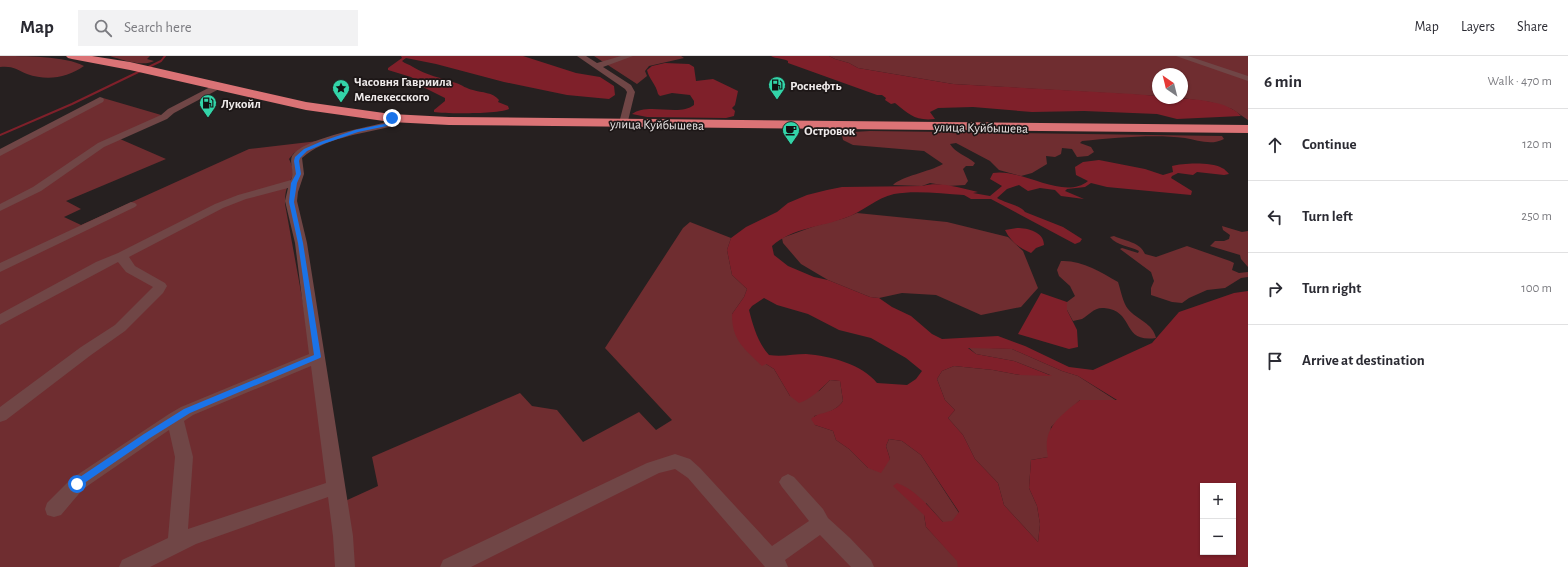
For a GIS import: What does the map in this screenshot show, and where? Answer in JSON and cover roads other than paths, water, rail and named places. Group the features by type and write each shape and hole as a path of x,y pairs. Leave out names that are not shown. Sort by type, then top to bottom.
{"highway":[{"name":"улица Куйбышева","path":"72,56 100,59 306,106 392,118 449,121 1248,129"}],"street":[{"path":"581,56 628,87 630,92 624,123"},
{"path":"597,66 629,56"},
{"path":"1180,56 1248,79"},
{"path":"0,208 37,189 101,146 164,117 171,111 218,86"},
{"path":"0,153 100,100"},
{"path":"345,567 343,536 301,243 291,202 294,183 299,174 296,161 297,157 305,150 331,139 386,125 392,118"},
{"path":"0,320 101,265 229,202 294,183"},
{"path":"0,268 131,205"},
{"path":"0,416 86,351 120,328 158,290 160,286 157,283 128,266 123,260 122,256"},
{"path":"54,509 77,484 175,418 201,405 317,357"},
{"path":"175,418 184,457 177,543"},
{"path":"450,567 653,468 671,461 679,461 690,468 774,563 821,524"},
{"path":"788,482 816,515 821,524 843,544 864,567"},
{"path":"129,567 190,537 336,487"}],"waterway":[{"path":"0,135 72,104 161,61 165,56"}],"place":[{"name":"Роснефть","path":"777,100"},
{"name":"Часовня Гавриила Мелекесского","path":"341,103"},
{"name":"Лукойл","path":"208,118"},
{"name":"Островок","path":"791,145"}]}
